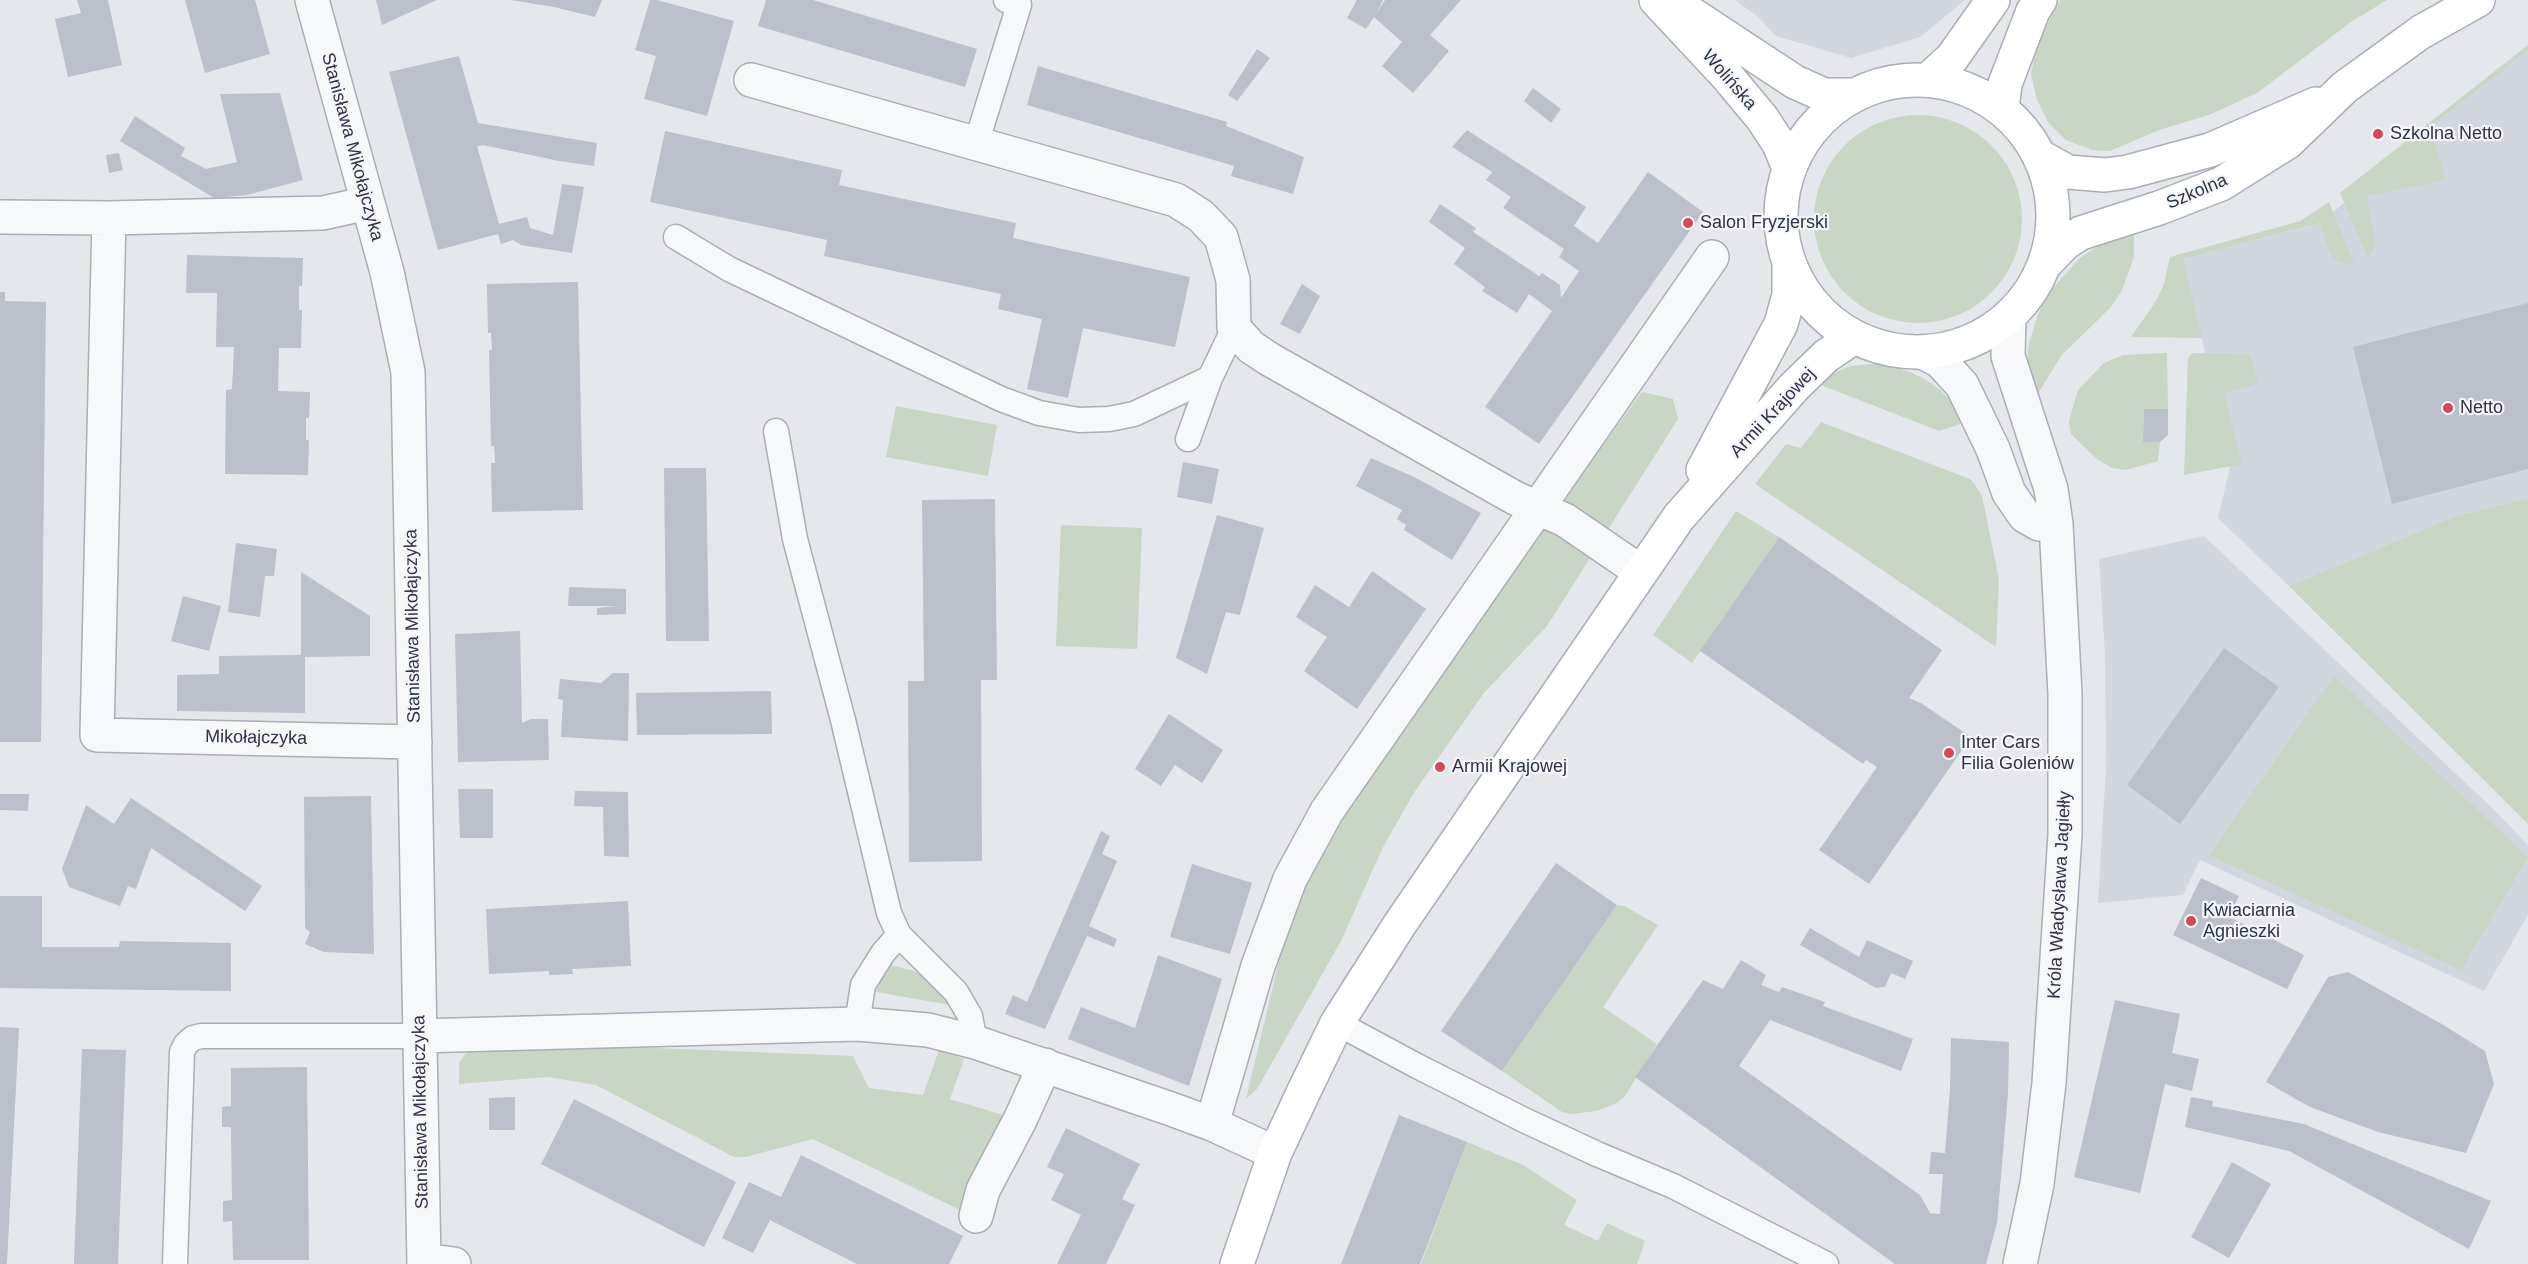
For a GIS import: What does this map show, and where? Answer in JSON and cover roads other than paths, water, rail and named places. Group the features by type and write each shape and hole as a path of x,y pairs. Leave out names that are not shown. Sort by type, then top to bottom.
{"street":[{"name":"Stanisława Mikołajczyka","path":"312,0 387,272 408,372 419,1036 434,1263"},
{"name":"Wolińska","path":"1656,0 1727,76 1762,118 1779,144 1789,168"},
{"name":"Wolińska","path":"1670,0 1795,82 1824,95 1855,95"},
{"path":"1928,80 1952,58 1993,0"},
{"path":"2002,109 2005,84 2033,10 2040,0"},
{"name":"Szkolna","path":"2044,265 2064,244 2081,233 2158,208 2221,184 2288,142 2336,95 2421,32 2478,0"},
{"path":"751,80 1176,200 1201,216 1221,237 1233,280 1234,328 1251,347 1515,498 1565,520 1641,572"},
{"path":"1928,80 1967,90 2002,109 2023,131 2039,156 2052,201 2053,229 2044,265 2030,293 2009,317 1983,335 1955,348 1924,352 1888,350 1854,337 1827,319 1805,295 1789,265 1781,233 1781,200 1789,168 1805,139 1827,114 1855,95 1890,82 1928,80"},
{"name":"Szkolna","path":"2039,156 2068,172 2104,175 2139,170 2210,150 2336,95"},
{"path":"0,217 109,218 323,213 368,203"},
{"name":"Mikołajczyka","path":"109,218 97,735 415,742"},
{"path":"1212,1124 1258,966 1290,879 1327,811 1712,257"},
{"path":"1679,517 1781,324 1789,295 1789,265"},
{"name":"Króla Władysława Jagiełły","path":"2009,317 2008,356 2051,489 2056,524 2065,693 2065,834 2049,1083 2037,1184 2020,1264"},
{"name":"Armii Krajowej","path":"1237,1264 1275,1153 1337,1023 1420,895 1679,517 1794,387 1826,356 1854,337"},
{"path":"1924,352 1940,361 1962,385 1993,449 2009,493 2025,516 2039,524 2056,524"},
{"path":"419,1036 857,1024 928,1030 975,1042 1045,1065 1212,1124 1275,1153"},
{"path":"976,1216 983,1190 1020,1120 1045,1065"}],"lane":[{"path":"976,144 1019,4 1006,0"},
{"path":"676,237 729,269 1001,399 1039,413 1079,420 1109,419 1134,414 1210,378"},
{"path":"1188,439 1210,378 1234,328"},
{"path":"776,431 795,539 843,720 889,913 899,934 956,992 970,1016 975,1042"},
{"path":"857,1024 863,985 883,952 899,934"},
{"path":"1337,1023 1524,1120 1673,1186 1826,1264"},
{"path":"175,1264 182,1052 186,1044 193,1038 201,1036 419,1036"}],"place":[{"name":"Szkolna Netto","path":"2378,134"},
{"name":"Salon Fryzjerski","path":"1688,223"},
{"name":"Netto","path":"2448,408"},
{"name":"Inter Cars Filia Goleniów","path":"1949,753"},
{"name":"Armii Krajowej","path":"1440,767"},
{"name":"Kwiaciarnia Agnieszki","path":"2191,921"}]}
